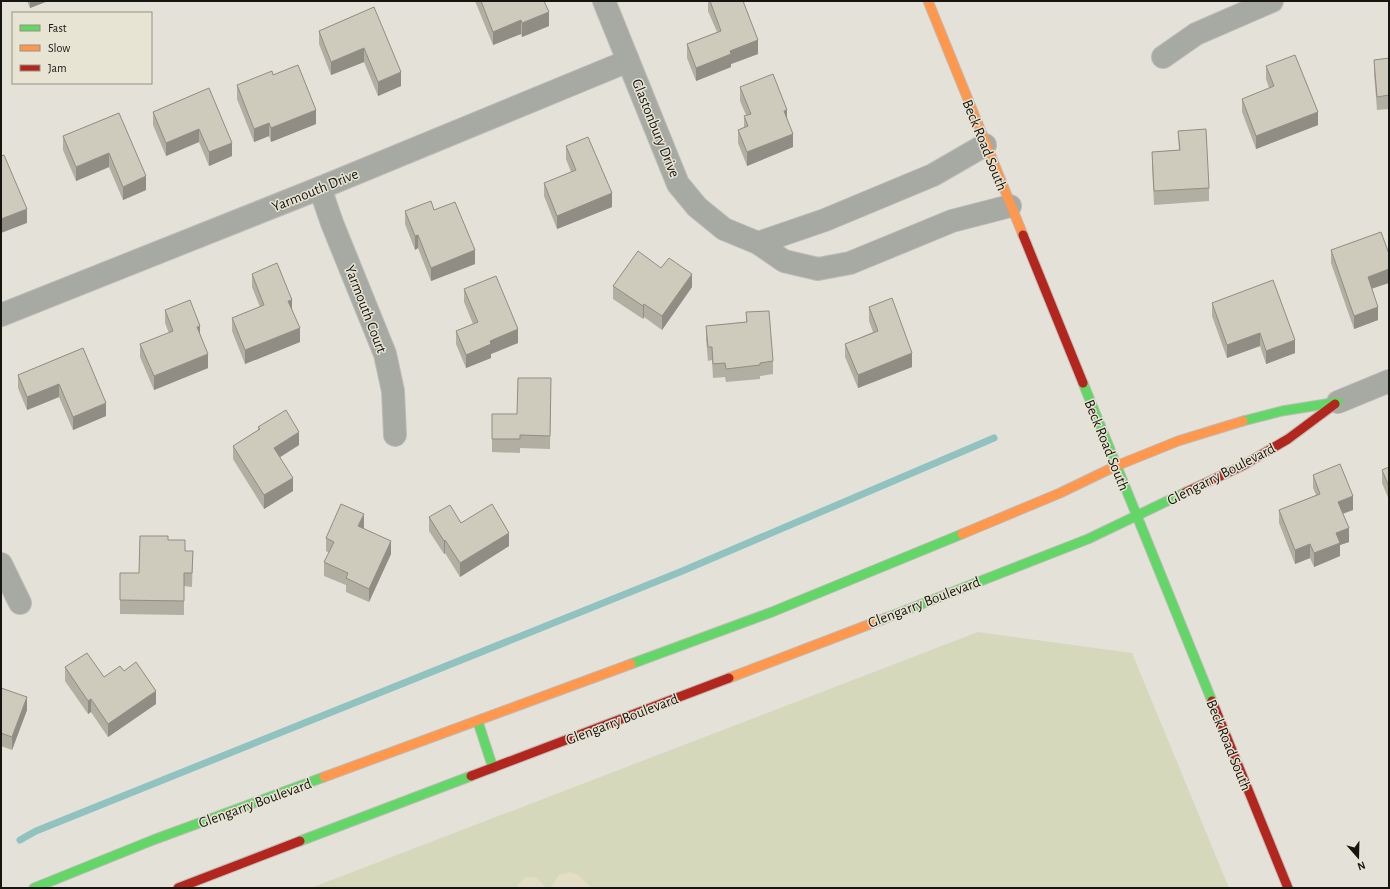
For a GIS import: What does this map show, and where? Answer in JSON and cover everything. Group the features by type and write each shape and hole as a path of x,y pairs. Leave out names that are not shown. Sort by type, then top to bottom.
{"street":[{"name":"Glastonbury Drive","path":"604,1 678,184 710,220 724,229 758,243 784,261 818,269 850,263 952,221 1010,206"},
{"name":"Beck Road South","path":"928,1 985,145 1288,888"},
{"path":"1163,57 1196,34 1272,1"},
{"name":"Yarmouth Drive","path":"1,315 320,188 628,61"},
{"path":"758,243 825,220 933,175 985,145"},
{"name":"Yarmouth Court","path":"320,188 332,223 385,354 394,391 395,434"},
{"name":"Glengarry Boulevard","path":"34,888 153,840 478,722 772,612 1060,493 1116,466 1178,441 1228,424 1282,411 1338,402 1389,381"},
{"name":"Glengarry Boulevard","path":"178,888 1081,541 1137,517 1242,466 1288,439 1338,402"},
{"path":"1,564 20,603"},
{"path":"478,722 493,768"}],"green space":[{"path":"978,632 1132,653 1229,888 311,888"}],"sand":[{"path":"570,872 578,875 592,888 550,888 559,875"},
{"path":"526,877 537,878 546,888 517,888 518,884"}],"building":[{"path":"481,1 544,1 549,12 522,23 521,20 493,32"},
{"path":"710,1 743,1 758,40 730,51 731,54 696,68 687,44 721,31"},
{"path":"374,7 401,72 378,82 364,48 331,62 319,31"},
{"path":"1295,55 1318,112 1256,136 1242,99 1274,86 1266,66"},
{"path":"1389,58 1389,95 1377,97 1374,60"},
{"path":"298,65 316,110 271,128 269,123 254,129 237,85 272,71 273,75"},
{"path":"773,74 787,110 784,111 793,134 747,152 738,130 748,126 744,116 751,114 740,87"},
{"path":"209,88 232,143 209,152 199,129 166,143 153,112"},
{"path":"119,113 146,176 123,187 109,153 76,167 63,136"},
{"path":"1206,129 1209,188 1154,191 1152,152 1180,150 1178,131"},
{"path":"588,137 612,193 557,216 544,183 576,170 566,146"},
{"path":"4,155 27,209 1,219 1,156"},
{"path":"431,201 434,210 455,202 475,250 431,268 418,235 415,236 405,211"},
{"path":"1381,232 1389,254 1389,269 1368,277 1378,307 1354,316 1331,250"},
{"path":"638,251 661,268 669,258 692,274 662,316 644,304 643,306 613,286"},
{"path":"277,263 292,300 288,301 300,328 245,350 232,318 264,305 252,274"},
{"path":"496,276 518,329 490,341 491,344 466,355 456,331 478,322 464,289"},
{"path":"1273,280 1295,340 1266,351 1260,333 1227,345 1212,303"},
{"path":"892,298 912,353 858,375 845,344 878,331 869,307"},
{"path":"190,300 200,326 197,327 208,354 154,376 140,344 173,331 165,310"},
{"path":"769,311 773,361 760,363 760,365 726,369 725,363 713,364 712,347 708,347 706,326 747,322 746,312"},
{"path":"83,348 106,403 73,417 59,384 27,397 18,375"},
{"path":"518,378 551,378 550,436 520,435 520,439 492,439 492,414 517,414"},
{"path":"286,410 299,432 274,448 293,478 264,495 233,446 260,429 258,427"},
{"path":"1340,464 1353,496 1338,502 1349,528 1336,533 1340,543 1314,553 1310,544 1295,550 1279,510 1320,494 1313,475"},
{"path":"1389,467 1389,487 1382,470"},
{"path":"341,504 364,514 358,526 391,541 369,589 346,578 348,573 324,562 334,542 326,538"},
{"path":"492,504 509,533 460,563 429,517 450,505 461,523"},
{"path":"140,536 168,536 168,540 185,540 185,551 193,551 192,573 184,573 184,601 120,600 120,573 139,573"},
{"path":"87,653 104,677 120,666 124,671 136,662 156,691 108,724 91,699 88,701 65,667"},
{"path":"1,688 27,697 12,737 1,733"}],"waterway":[{"path":"20,840 36,831 680,572 994,438"}],"traffic: fast":[{"path":"1083,383 1212,701"},
{"path":"1243,421 1282,411 1338,402"},
{"path":"886,618 1088,539 1186,492"},
{"path":"631,664 772,612 962,534"},
{"path":"478,722 493,768"},
{"path":"300,841 471,776"},
{"path":"34,888 153,840 324,777"}],"traffic: slow":[{"path":"928,1 1023,235"},
{"path":"962,534 1060,493 1116,466 1178,441 1243,421"},
{"path":"729,678 886,618"},
{"path":"324,777 631,664"}],"traffic: jam":[{"path":"1023,235 1083,383"},
{"path":"1186,492 1242,466 1288,439 1335,404"},
{"path":"471,776 729,678"},
{"path":"1212,701 1288,888"},
{"path":"178,888 300,841"}]}
